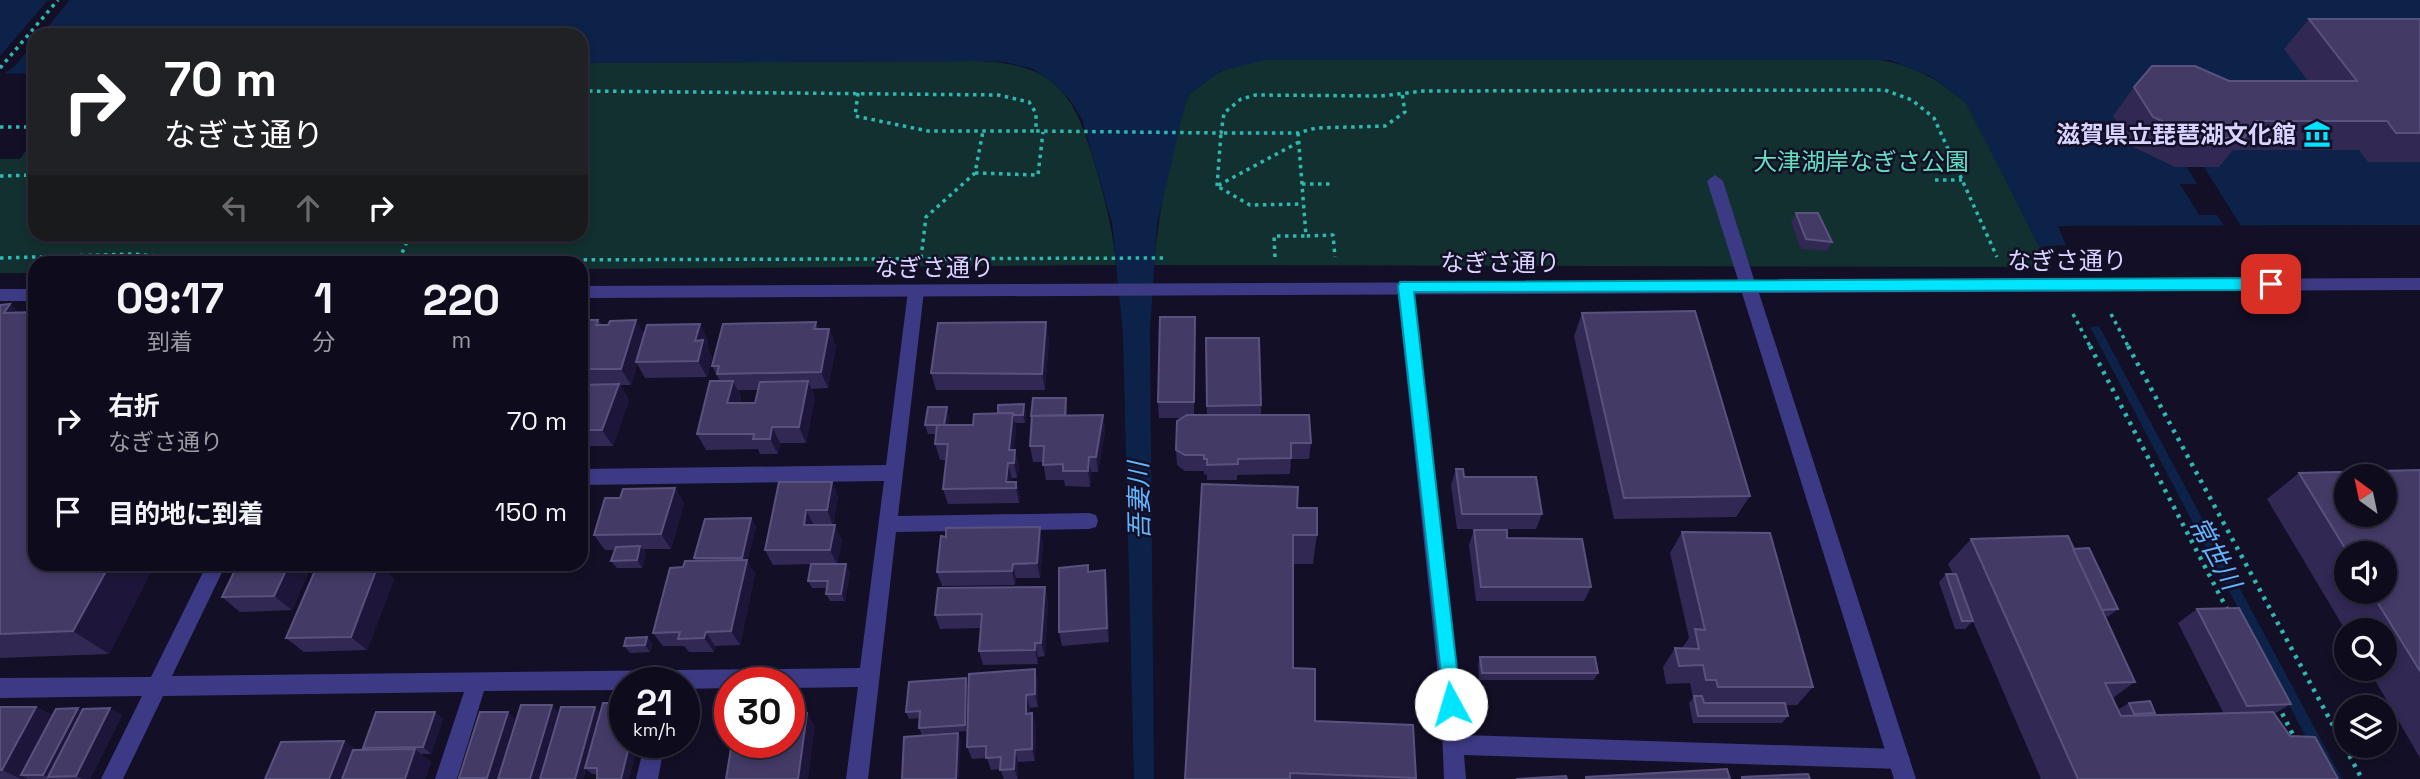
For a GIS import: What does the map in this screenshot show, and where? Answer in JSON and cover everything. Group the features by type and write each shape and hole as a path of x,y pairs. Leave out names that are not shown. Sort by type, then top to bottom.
{"street":[{"path":"1453,746 1902,769 1715,181"},
{"name":"なぎさ通り","path":"588,292 1165,292 1405,286 2420,284"},
{"path":"1405,286 1455,779"},
{"path":"857,779 916,291"},
{"path":"0,295 28,295"},
{"path":"588,477 894,473"},
{"path":"888,524 1088,521"},
{"path":"111,779 213,571"},
{"path":"700,680 869,677"},
{"path":"0,688 609,681"},
{"path":"446,779 477,682"},
{"path":"647,779 652,758"}],"path":[{"path":"34,28 58,0"},
{"path":"0,68 28,35"},
{"path":"1217,186 1224,113 1241,99 1256,94 1381,96 1424,91 1885,90 1908,95 1925,107 1934,118 1997,257"},
{"path":"588,91 1020,97 1033,106 1038,115 1036,131"},
{"path":"858,93 855,116 928,131 1194,133 1298,133 1317,128 1385,126 1405,112 1402,93"},
{"path":"0,127 28,128"},
{"path":"921,258 926,217 975,173 983,131"},
{"path":"975,173 1038,175 1043,132"},
{"path":"1298,133 1306,236"},
{"path":"1217,186 1299,142"},
{"path":"0,176 28,175"},
{"path":"1935,180 1962,180"},
{"path":"1302,184 1331,184"},
{"path":"1217,186 1250,205 1303,204"},
{"path":"1275,257 1275,236 1333,235 1335,257"},
{"path":"67,256 156,256"},
{"path":"0,258 28,257"},
{"path":"588,259 1163,258"},
{"path":"2073,314 2233,620"},
{"path":"2111,314 2362,779"},
{"path":"2271,693 2297,742"}],"green space":[{"name":"大津湖岸なぎさ公園","path":"1866,58 1894,63 1919,72 1943,85 1966,103 2051,267 1154,265 1167,175 1185,104 1192,92 1207,79 1235,67 1264,60"},
{"path":"979,61 1006,63 1027,69 1045,77 1059,88 1079,120 1099,178 1111,227 1116,265 588,269 588,256 28,256 28,273 0,273 0,159 20,159 28,148 28,242 588,242 588,63"}],"water":[{"name":"吾妻川","path":"0,0 2420,0 2420,225 2058,226 2066,245 2039,247 1966,103 1930,76 1889,60 1264,60 1221,71 1191,93 1185,104 1157,225 1150,331 1154,779 1134,779 1123,334 1112,223 1082,119 1056,85 1033,69 1005,62 979,61 588,63 588,28 28,28 28,74 0,73"},
{"name":"常世川","path":"2099,326 2342,779 2328,779 2090,327"}],"pier":[{"path":"48,0 70,0 47,28 28,28 28,50 14,67 0,76 0,56"},
{"path":"2187,167 2204,167 2243,229 2226,229 2217,215 2199,215 2180,184 2197,184"}],"building":[{"path":"2309,19 2420,19 2420,133 2396,133 2387,121 2256,121 2244,138 2199,138 2153,117 2134,87 2152,66 2195,66 2229,81 2357,81"},
{"path":"1796,213 1818,213 1832,242 1806,239"},
{"path":"10,304 4,313 28,312 28,571 106,571 73,631 0,634 0,305"},
{"path":"1695,311 1750,496 1624,498 1582,313"},
{"path":"1160,317 1195,317 1194,402 1158,402"},
{"path":"588,320 598,320 596,325 608,325 610,321 636,320 621,369 588,369"},
{"path":"816,322 814,329 829,329 821,372 717,374 719,366 712,366 723,324"},
{"path":"1046,322 1042,374 931,373 938,323"},
{"path":"700,324 695,341 703,340 698,361 636,362 647,325"},
{"path":"1206,338 1259,338 1261,405 1207,406"},
{"path":"710,381 733,381 727,403 755,403 760,382 808,381 799,427 772,427 770,439 753,439 754,434 697,434"},
{"path":"619,384 602,430 588,430 588,385"},
{"path":"1033,398 1066,398 1065,415 1031,416"},
{"path":"1024,404 1023,415 998,413 998,405"},
{"path":"928,407 947,407 944,425 925,425"},
{"path":"1013,413 1009,450 1015,450 1014,463 1008,463 1006,482 1016,482 1016,488 943,489 948,444 935,444 937,425 973,425 974,414"},
{"path":"1103,415 1096,457 1089,457 1088,471 1063,471 1063,464 1043,465 1044,446 1030,446 1032,416"},
{"path":"1187,415 1309,415 1311,443 1291,443 1291,458 1238,459 1238,464 1207,465 1204,455 1185,455 1176,450 1177,421"},
{"path":"1456,469 1463,469 1464,477 1536,477 1542,514 1462,514"},
{"path":"2420,470 2420,671 2397,634 2397,618 2387,618 2378,604 2397,604 2397,541 2341,541 2299,473 2334,472 2334,527 2398,527 2398,471"},
{"path":"779,482 832,482 827,510 806,510 804,525 835,525 830,550 765,550"},
{"path":"1202,484 1298,487 1297,508 1317,508 1317,535 1293,535 1293,668 1315,669 1315,721 1413,725 1416,778 1290,773 1290,779 1185,779"},
{"path":"675,488 661,534 594,535 605,498 620,498 623,489"},
{"path":"751,518 742,558 694,558 705,519"},
{"path":"1040,527 1037,563 1013,564 1012,571 937,572 941,536 946,537 946,528"},
{"path":"1474,530 1507,530 1507,538 1582,539 1591,587 1481,587"},
{"path":"1682,532 1770,533 1813,687 1718,687 1716,680 1706,680 1703,665 1679,666 1675,648 1699,649 1695,629 1705,630"},
{"path":"2068,536 2135,682 2105,683 2121,716 2273,712 2290,736 2315,737 2338,779 2078,779 1971,539"},
{"path":"640,546 637,560 611,561 616,547"},
{"path":"2089,548 2118,609 2102,610 2073,549"},
{"path":"747,560 731,631 706,632 704,638 678,639 680,632 653,633 670,568 683,567 685,561"},
{"path":"811,564 846,564 841,594 826,594 828,581 808,581"},
{"path":"1088,565 1088,572 1105,570 1107,628 1059,632 1059,568"},
{"path":"235,571 286,571 274,596 222,597"},
{"path":"315,571 376,571 351,637 286,638"},
{"path":"1946,574 1956,574 1973,621 1962,621"},
{"path":"1045,587 1041,643 1035,643 1035,650 979,651 982,614 935,615 938,588"},
{"path":"2239,608 2291,704 2247,706 2197,609"},
{"path":"647,637 645,645 624,646 626,638"},
{"path":"1480,657 1595,657 1598,673 1482,673"},
{"path":"1035,669 1035,694 1026,695 1026,714 1032,713 1032,749 1015,750 1014,769 1000,770 1001,757 986,758 986,746 967,747 969,674"},
{"path":"966,678 965,725 919,728 920,711 906,712 909,682"},
{"path":"1694,696 1702,696 1704,703 1785,703 1788,716 1698,716"},
{"path":"2150,701 2155,713 2134,714 2129,703"},
{"path":"603,703 609,703 609,758 626,758 621,779 597,779 597,768 585,768"},
{"path":"521,705 552,705 530,779 498,779"},
{"path":"0,707 36,707 2,770 0,770"},
{"path":"561,707 595,707 575,779 540,779"},
{"path":"78,708 43,775 21,775 56,709"},
{"path":"110,708 76,776 48,777 83,709"},
{"path":"376,712 435,712 423,747 363,748"},
{"path":"480,712 508,712 487,778 459,778"},
{"path":"958,733 956,779 902,779 904,737"},
{"path":"344,741 329,779 265,779 281,742"},
{"path":"415,749 405,779 342,779 353,750"},
{"path":"729,758 801,758 798,779 726,779"},
{"path":"1727,769 1730,779 1586,779 1586,777"},
{"path":"1808,774 1810,779 1742,779 1742,777"},
{"path":"1566,776 1567,779 1516,779"}],"place":[{"name":"滋賀県立琵琶湖文化館","path":"2317,134"}],"route":[{"path":"1451,704 1405,286 2271,284"}]}
